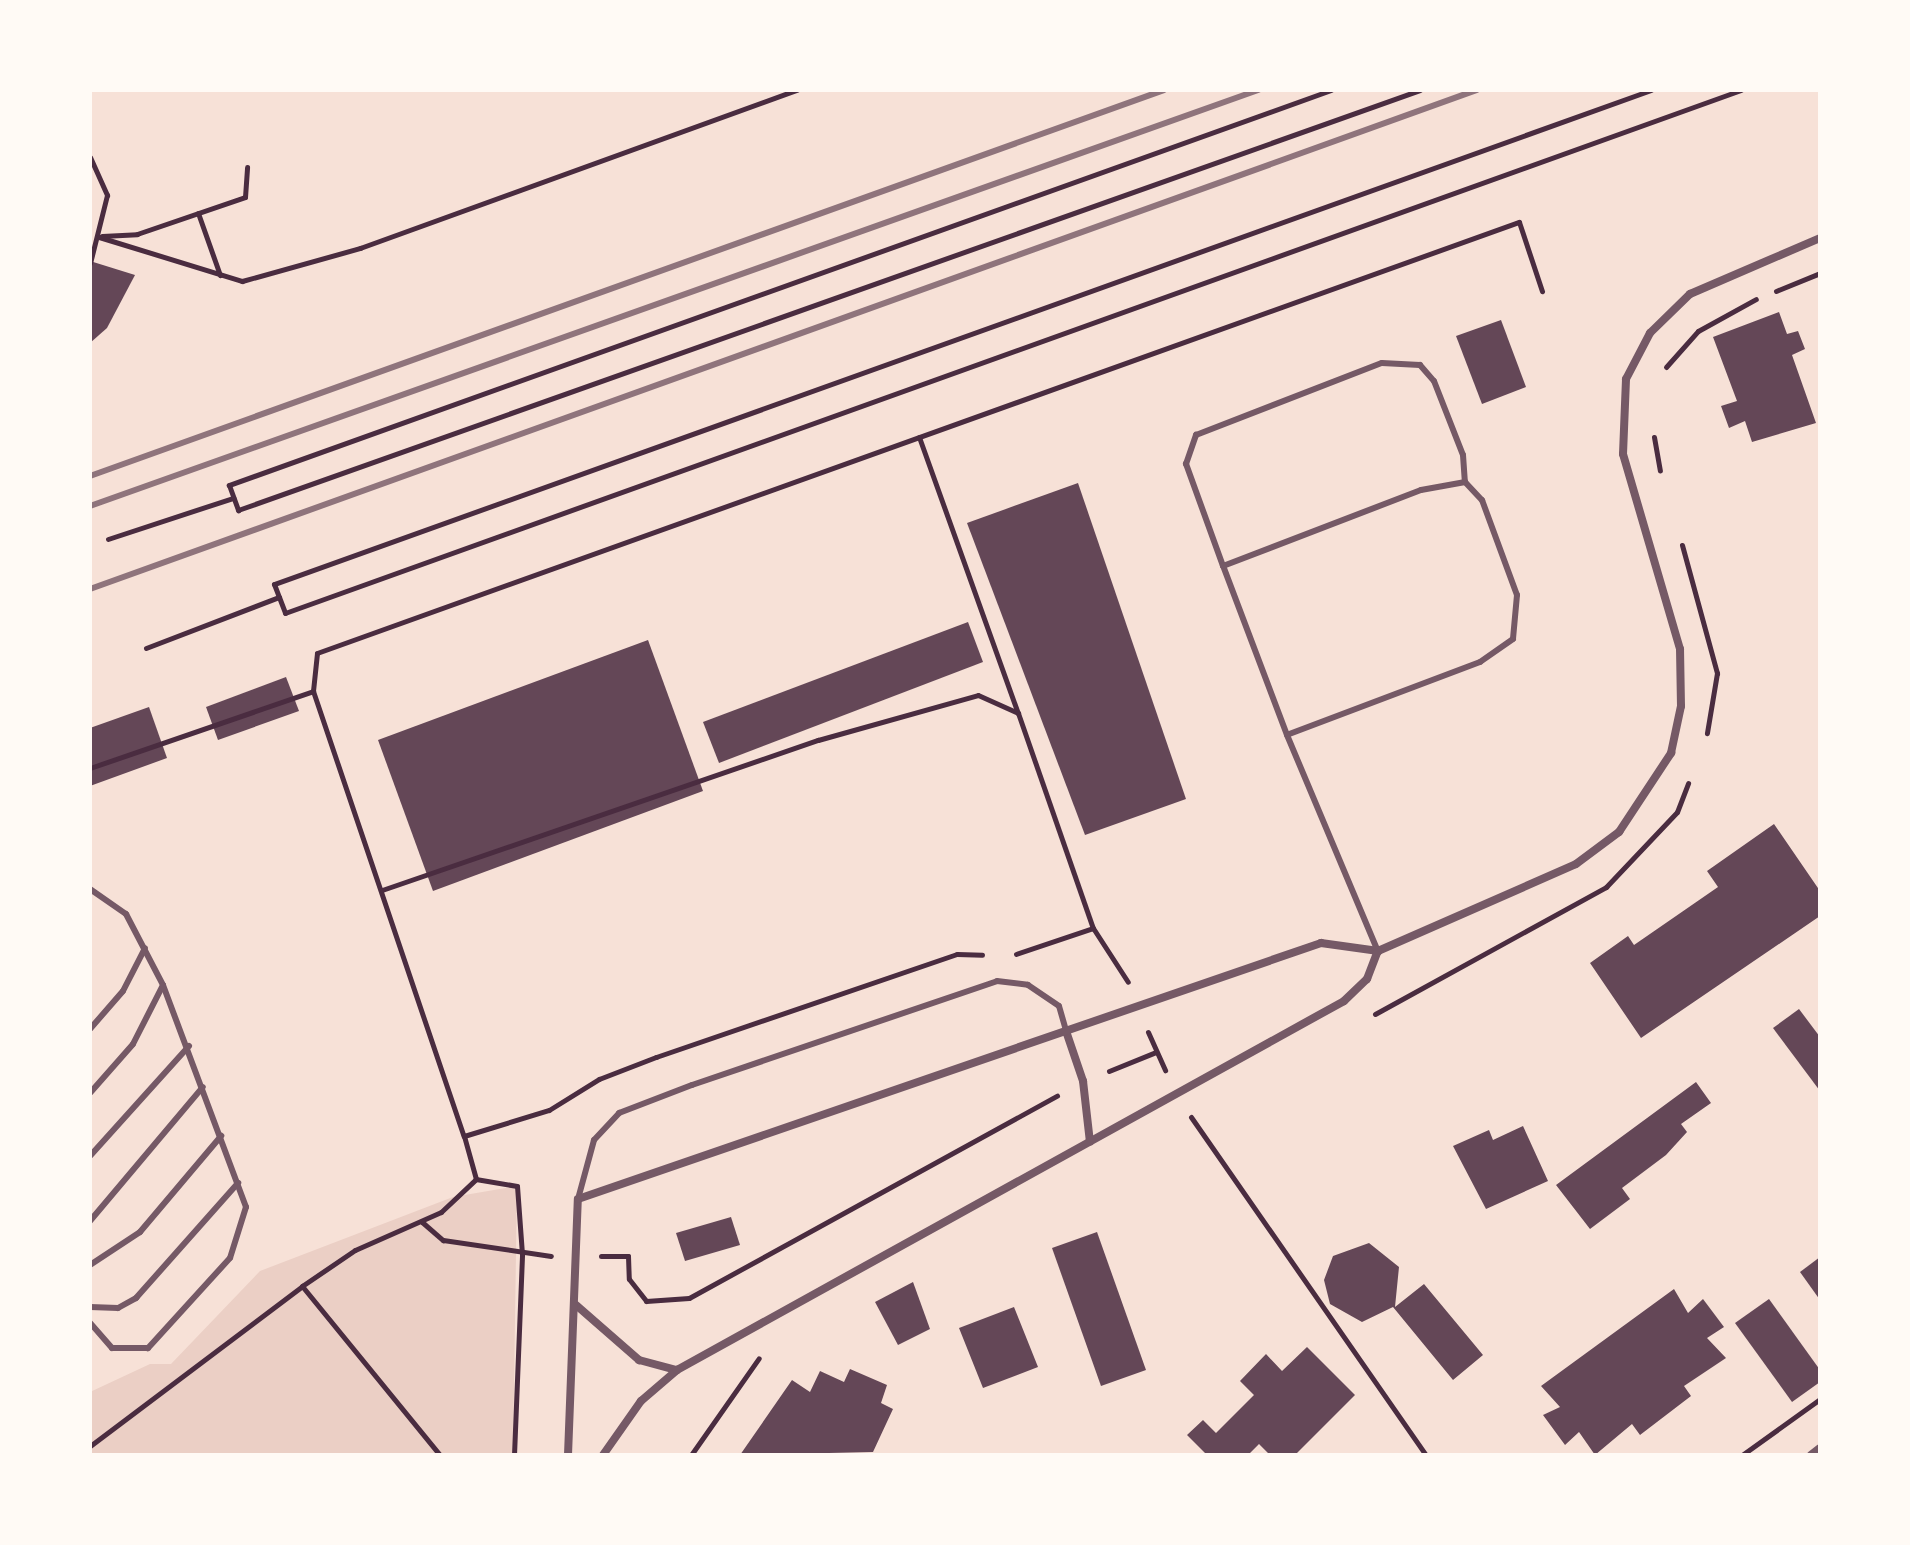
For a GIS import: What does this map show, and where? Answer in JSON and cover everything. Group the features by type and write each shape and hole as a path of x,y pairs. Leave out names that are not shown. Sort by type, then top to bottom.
{"street":[{"path":"568,1455 578,1199 1321,943 1378,951 1576,864 1619,832 1650,792 1671,753 1681,706 1680,649 1623,454 1626,379 1650,333 1690,294 1820,238"},
{"path":"603,1455 641,1401 677,1370 1344,1001 1367,979 1378,951"},
{"path":"1066,1031 1083,1081 1090,1142"},
{"path":"576,1305 639,1360 677,1370"},
{"path":"1811,1455 1820,1448"}],"lane":[{"path":"1287,735 1480,662 1513,639 1517,595 1482,500 1465,482 1463,455 1434,381 1420,365 1382,363 1196,435 1186,464 1287,735 1378,951"},
{"path":"1223,566 1421,490 1465,482"},
{"path":"90,889 126,914 163,985 189,1046 238,1183 244,1233 148,1348 112,1348 90,1323"},
{"path":"90,1029 123,991 145,948"},
{"path":"578,1199 594,1140 619,1113 997,981 1028,985 1059,1006 1066,1031"},
{"path":"90,1093 133,1044 163,985"},
{"path":"90,1156 189,1046"},
{"path":"90,1221 204,1086"},
{"path":"90,1265 140,1232 221,1136"},
{"path":"90,1307 118,1308 136,1298 238,1183"}],"path":[{"path":"99,237 242,281 360,248 797,90"},
{"path":"1331,90 229,485 233,498 238,510 1420,90"},
{"path":"1651,90 274,584 285,613 1741,90"},
{"path":"90,157 107,195 99,237 90,263"},
{"path":"99,237 137,234 245,197 247,167"},
{"path":"198,213 220,275"},
{"path":"476,1179 382,890 313,691 317,653 1519,222 1542,291"},
{"path":"919,437 1093,928 1124,970 1156,1052 1177,1093 1426,1455"},
{"path":"108,539 233,498"},
{"path":"146,648 279,597"},
{"path":"90,768 313,691"},
{"path":"382,890 818,740 978,695 1018,713"},
{"path":"1006,957 1093,928"},
{"path":"464,1136 549,1110 599,1079 656,1057 957,954 994,956"},
{"path":"422,1222 443,1240 522,1254 628,1256 640,1296 671,1304 1083,1081 1156,1052"},
{"path":"90,1446 302,1286 355,1250 422,1222 476,1179 517,1186 522,1254 514,1455"},
{"path":"302,1286 440,1455"},
{"path":"1742,1455 1820,1399"}],"shaded area":[{"path":"517,1186 513,1455 90,1455 90,1392 150,1364 171,1364 260,1271 453,1197"}],"building":[{"path":"90,261 135,275 107,328 90,343"},
{"path":"1779,312 1787,334 1798,331 1805,349 1792,355 1816,423 1752,442 1745,421 1729,428 1721,406 1737,401 1713,337"},
{"path":"1501,320 1526,387 1482,404 1456,336"},
{"path":"1078,483 1186,799 1085,835 967,523"},
{"path":"968,622 983,662 719,763 703,722"},
{"path":"648,640 703,791 433,891 378,740"},
{"path":"286,677 299,711 218,740 206,707"},
{"path":"149,707 167,758 90,786 90,728"},
{"path":"1774,824 1820,891 1820,916 1641,1038 1590,963 1628,936 1634,945 1718,887 1707,871"},
{"path":"1799,1009 1820,1037 1820,1091 1773,1028"},
{"path":"1696,1082 1711,1103 1681,1124 1687,1132 1666,1155 1622,1188 1630,1199 1590,1229 1556,1185"},
{"path":"1523,1126 1548,1181 1486,1209 1453,1146 1489,1130 1493,1140"},
{"path":"731,1217 740,1245 685,1261 676,1233"},
{"path":"1097,1232 1146,1370 1101,1386 1052,1248"},
{"path":"1369,1243 1399,1267 1395,1307 1424,1284 1483,1355 1453,1380 1393,1307 1362,1322 1330,1304 1324,1280 1333,1256"},
{"path":"1820,1257 1820,1300 1800,1272"},
{"path":"913,1282 930,1329 898,1345 875,1302"},
{"path":"1674,1289 1688,1313 1703,1299 1724,1327 1707,1338 1726,1358 1684,1386 1691,1396 1640,1435 1632,1424 1595,1455 1579,1432 1565,1445 1543,1415 1560,1407 1541,1386"},
{"path":"1769,1299 1820,1370 1820,1382 1792,1402 1735,1323"},
{"path":"1014,1307 1038,1367 983,1388 959,1328"},
{"path":"1307,1347 1355,1395 1295,1455 1270,1455 1259,1444 1248,1455 1207,1455 1187,1435 1203,1420 1216,1433 1254,1395 1240,1381 1266,1354 1282,1371"},
{"path":"850,1369 887,1385 881,1403 893,1409 873,1452 740,1455 792,1380 810,1392 820,1371 844,1382"}],"railway":[{"path":"90,476 1164,90"},
{"path":"90,506 1258,90"},
{"path":"90,589 1477,90"}]}
